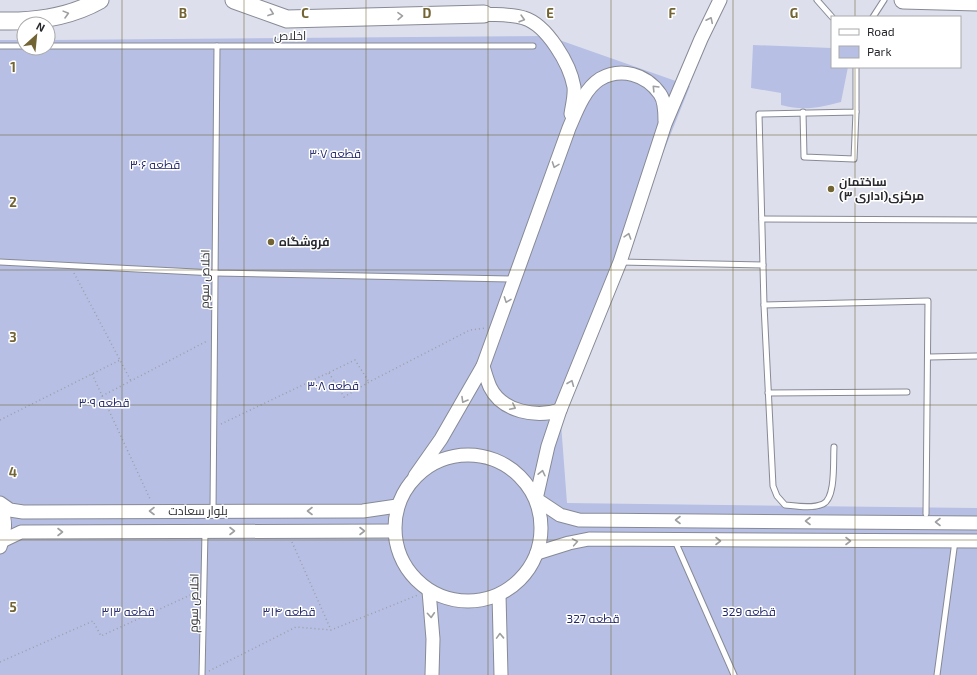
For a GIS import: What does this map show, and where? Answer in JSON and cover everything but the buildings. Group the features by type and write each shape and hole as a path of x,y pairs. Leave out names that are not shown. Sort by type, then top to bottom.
{"highway":[{"path":"56,16 83,10 100,0"},
{"path":"234,0 287,19 484,14"},
{"path":"903,0 977,2"},
{"path":"0,21 16,22"}],"street":[{"path":"536,499 548,446 560,410 620,262 665,124 701,39 720,0"},
{"path":"484,14 524,18 539,26 558,48 572,78 574,89 569,128"},
{"path":"0,31 16,23"},
{"path":"415,476 434,462 457,455 481,456 504,464 523,479 536,499 541,516 542,534 537,553 528,570 515,585 499,595 481,601 463,602 445,598 429,591 411,575 399,554 394,531 397,506 404,490 441,439 483,366 569,128 579,105 588,92 600,80 614,75 627,73 640,76 660,94 665,106 665,124"},
{"path":"483,366 490,387 496,396 510,406 524,412 535,413 550,413 560,410"},
{"path":"536,499 560,515 579,520 977,523"},
{"name":"بلوار سعادت","path":"0,503 10,510 23,512 363,511 397,506"},
{"path":"0,507 5,523 1,544"},
{"name":"بلوار سعادت","path":"1,544 21,532 394,531"},
{"path":"537,553 569,542 589,539 675,541 977,541"},
{"path":"429,591 433,639 432,675"},
{"path":"499,595 501,675"}],"lane":[{"path":"817,0 831,16"},
{"path":"874,16 884,0"},
{"path":"0,46 16,46"},
{"name":"اخلاص","path":"56,46 533,46"},
{"name":"اخلاص سوم","path":"213,511 217,46"},
{"path":"803,112 804,157 854,159 856,68"},
{"path":"834,447 832,486 829,499 823,504 815,506 785,505 777,496 773,486 764,305 759,114 856,112"},
{"path":"762,219 977,220"},
{"path":"0,262 216,273 515,279"},
{"path":"620,262 763,265"},
{"path":"764,305 928,301 929,357 926,514"},
{"path":"929,357 977,356"},
{"path":"768,393 907,392"},
{"name":"اخلاص سوم","path":"202,675 205,531"},
{"path":"675,541 734,675"},
{"path":"937,675 955,541"}],"path":[{"path":"70,265 131,381"},
{"path":"329,373 344,397 369,382 470,330 498,326"},
{"path":"102,396 205,343 215,335"},
{"path":"0,420 120,360"},
{"path":"214,427 355,360 369,382"},
{"path":"92,374 154,507 158,511"},
{"path":"287,531 331,630"},
{"path":"0,662 93,621 101,636 204,589"},
{"path":"202,675 296,627 331,630 429,591"}],"green space":[{"path":"548,36 690,86 560,410 567,503 977,508 977,675 0,675 0,40 16,40 16,56 56,56 56,40"},
{"path":"753,45 831,48 831,68 848,68 841,102 825,106 811,108 789,107 781,105 781,93 751,88"}],"place":[{"name":"ساختمان مرکزی(اداری ۳)","path":"831,189"},
{"name":"فروشگاه","path":"271,242"}],"park label":[{"name":"قطعه ۳۰۷","path":"335,154"},
{"name":"قطعه ۳۰۶","path":"155,165"},
{"name":"قطعه ۳۰۸","path":"333,386"},
{"name":"قطعه ۳۰۹","path":"104,403"},
{"name":"قطعه ۳۱۳","path":"128,612"},
{"name":"قطعه ۳۱۴","path":"289,612"},
{"name":"قطعه 329","path":"749,612"},
{"name":"قطعه 327","path":"593,619"}]}
